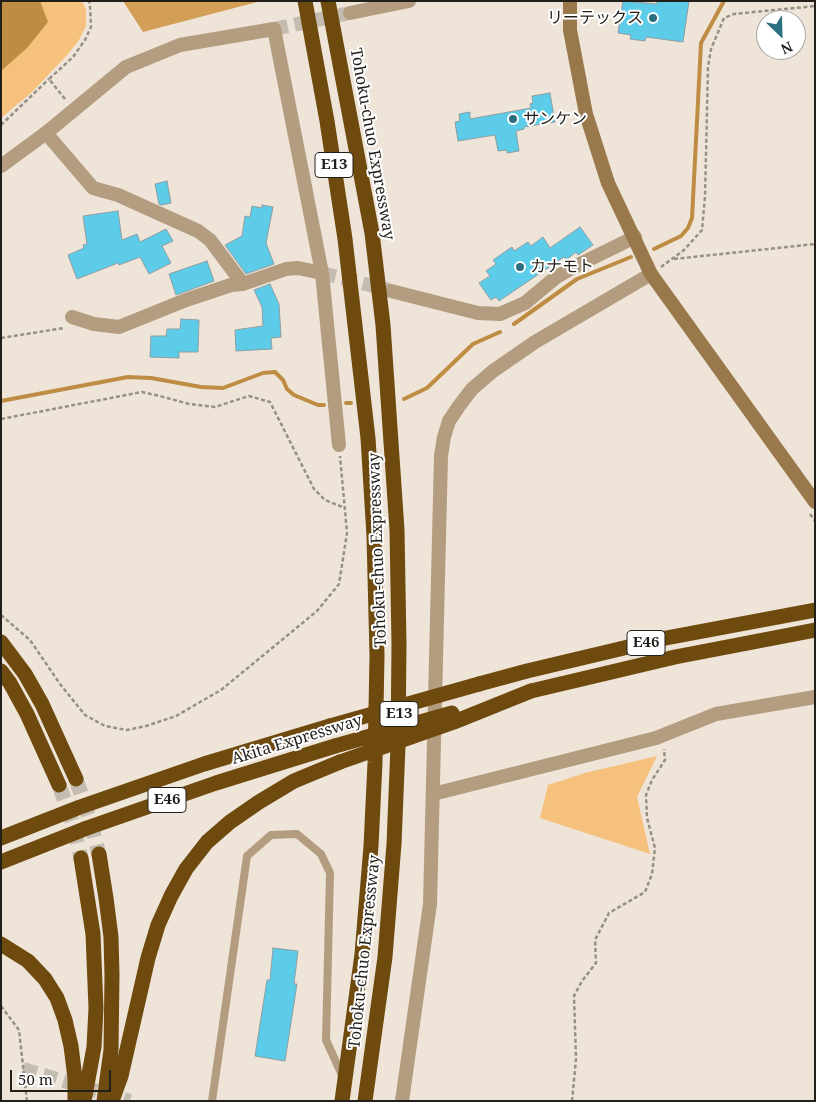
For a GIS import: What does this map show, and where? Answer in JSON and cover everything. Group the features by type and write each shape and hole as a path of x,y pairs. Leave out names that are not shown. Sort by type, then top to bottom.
{"highway":[{"name":"Tohoku-chuo Expressway","path":"304,1 327,121 348,257 368,438 374,536 376,655 374,790 362,954 342,1101"},
{"name":"Tohoku-chuo Expressway","path":"328,1 373,242 383,325 397,530 399,709 394,844 385,957 365,1101"},
{"name":"Akita Expressway","path":"1,838 80,807 204,764 479,684 666,638 815,610"},
{"name":"Akita Expressway","path":"1,862 87,828 216,783 335,746 531,691 675,657 815,630"},
{"path":"1,642 25,674 42,704 76,779"},
{"path":"1,671 10,682 27,714 59,785"},
{"path":"112,1101 125,1061 148,958 158,925 186,869 207,842 230,822 294,781 340,762 454,722 531,691"},
{"path":"1,828 238,747 330,726"},
{"path":"99,854 106,898 112,975 111,1050 104,1101"},
{"path":"81,858 93,934 96,1008 94,1047 84,1101"},
{"path":"1,944 28,961 44,979 56,998 65,1020 71,1046 75,1078 75,1101"}],"main road":[{"path":"570,1 570,30 586,114 608,183 651,274 815,502"}],"street":[{"path":"350,12 409,1"},
{"path":"1,166 46,133 126,67 180,45 274,28 322,273 339,445"},
{"path":"46,133 94,188 118,195 198,231 210,240 243,284"},
{"path":"391,291 478,313 500,314 525,303 563,273 635,238"},
{"path":"72,317 94,324 119,327 186,300 231,285 243,284 286,268 298,268 322,273"},
{"path":"402,1101 430,904 441,456 444,437 449,421 472,389 493,371 535,342 651,274"},
{"path":"433,794 663,735 716,714 815,697"}],"lane":[{"path":"212,1101 247,856 271,835 296,834 321,854 330,873 326,1040 345,1081"}],"path":[{"path":"1,125 73,57 85,40 91,27 90,5 88,1"},
{"path":"651,274 684,250 702,230 708,67 711,49 724,18 734,14 815,6"},
{"path":"49,79 74,110"},
{"path":"673,259 815,244"},
{"path":"1,338 65,327 72,317"},
{"path":"1,419 142,392 189,404 214,407 249,396 270,402 314,489 325,500 345,508"},
{"path":"1,615 30,640 60,684 85,715 105,726 127,730 176,716 221,690 318,611 339,584 347,532 339,445"},
{"path":"572,1101 576,1060 574,996 582,981 596,963 595,940 609,913 646,892 652,874 654,848 647,818 646,794 652,780 665,760 663,735"},
{"path":"1,1006 19,1030 27,1101"}],"shaded area":[{"path":"1,1 82,1 86,10 86,26 79,40 68,54 32,92 1,118"},
{"path":"1,1 40,1 48,22 27,48 1,71"},
{"path":"123,1 261,1 143,32"},
{"path":"657,756 637,797 650,854 540,818 548,785 585,773"}],"building":[{"name":"リーテックス","path":"623,1 657,4 657,1 689,1 683,42 646,37 645,41 630,39 631,35 618,33"},
{"name":"サンケン","path":"550,93 555,122 524,127 524,129 516,131 519,151 507,153 507,150 498,151 495,135 458,141 455,122 460,121 459,114 470,112 470,119 531,108 530,104 533,103 532,96"},
{"path":"167,181 171,203 161,205 159,204 155,184"},
{"path":"262,205 273,207 266,243 274,264 246,274 225,245 242,236 245,216 250,217 252,206 262,208"},
{"path":"118,211 122,240 137,234 140,242 166,229 173,241 162,246 171,263 149,274 140,257 119,265 118,263 77,279 68,255 84,248 83,245 87,244 83,216"},
{"name":"カナモト","path":"580,227 593,245 578,255 576,252 566,260 564,257 499,301 496,297 491,300 479,283 490,276 486,271 496,264 493,260 512,247 514,251 528,242 531,246 543,237 550,248"},
{"path":"207,261 214,281 176,295 169,274"},
{"path":"270,284 279,304 281,337 271,338 272,349 236,351 235,330 263,326 262,307 254,290"},
{"path":"181,319 199,320 198,352 179,352 179,358 150,357 151,336 166,336 167,329 180,329"},
{"path":"273,948 298,951 294,984 297,984 285,1061 255,1056 267,980 270,980"}],"waterway":[{"path":"654,249 681,236 688,228 692,218 701,43 724,1"},
{"path":"514,324 577,279 631,257"},
{"path":"404,399 427,388 473,344 500,332"},
{"path":"1,401 128,377 151,378 201,387 223,388 263,373 275,372 283,380 287,389 294,395 318,405 324,405"},
{"path":"346,403 351,403"}],"tunnel":[{"path":"274,29 350,13"},
{"path":"322,273 389,290"},
{"path":"76,779 99,854"},
{"path":"59,785 72,821 81,858"},
{"path":"23,1069 130,1101"}],"place":[{"name":"リーテックス","path":"653,18"},
{"name":"サンケン","path":"513,119"},
{"name":"カナモト","path":"520,267"}]}
